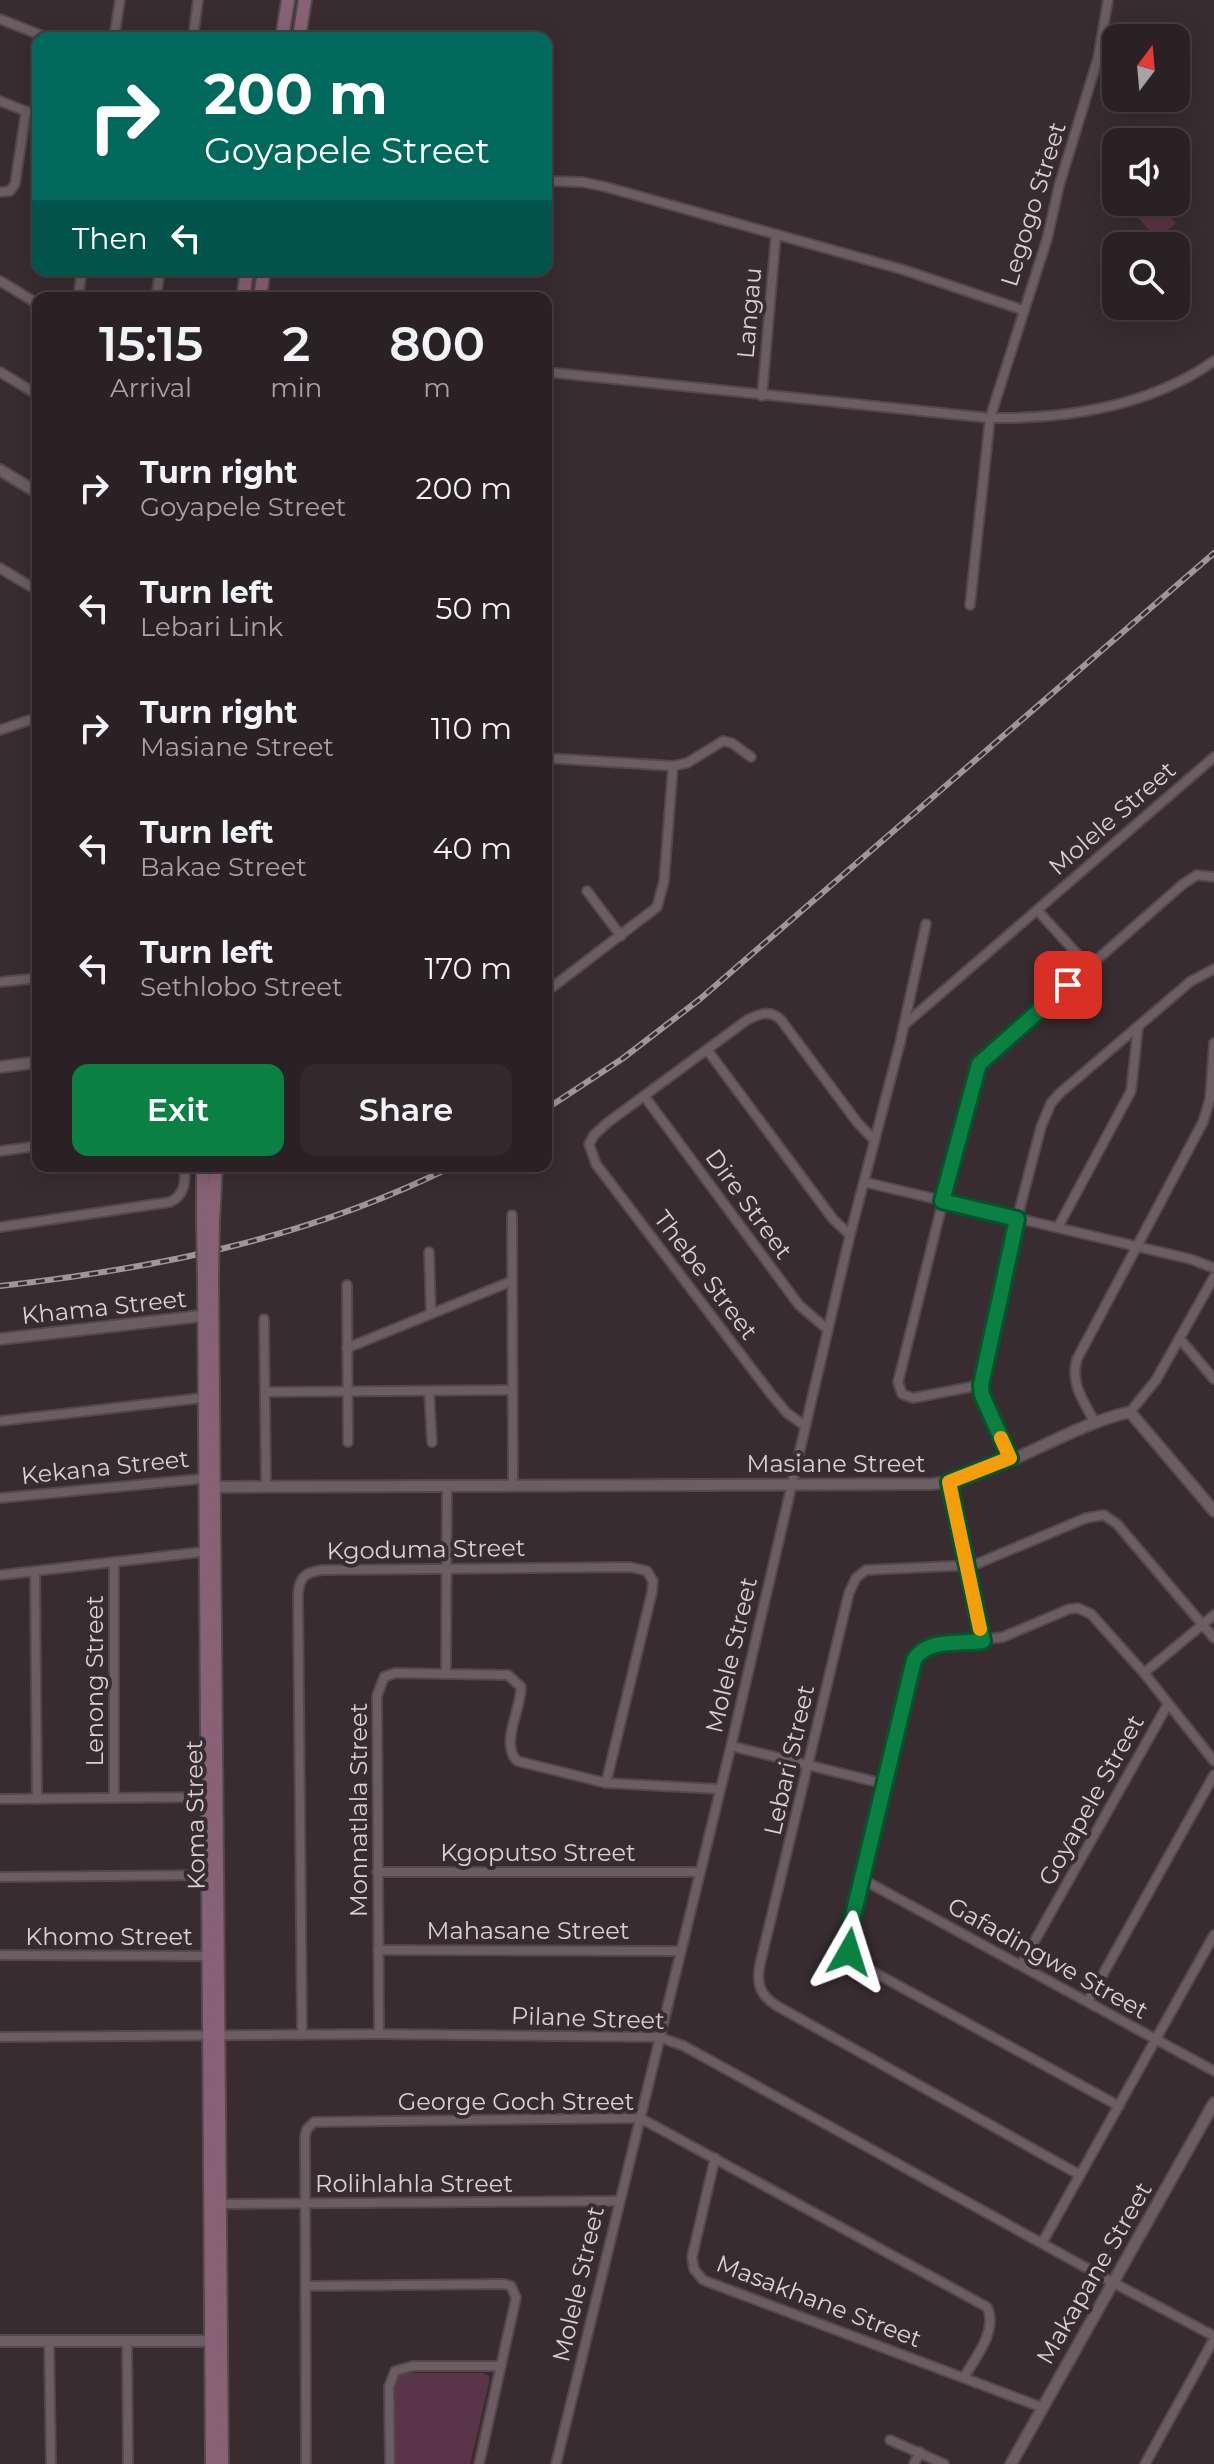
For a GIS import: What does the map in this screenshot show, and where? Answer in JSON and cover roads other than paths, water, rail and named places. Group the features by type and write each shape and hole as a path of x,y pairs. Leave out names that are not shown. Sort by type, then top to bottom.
{"main road":[{"path":"283,32 288,0"},
{"path":"300,32 305,0"},
{"name":"Koma Street","path":"204,1172 208,1221 216,2341 212,2464"},
{"name":"Koma Street","path":"208,1221 215,1172"},
{"name":"Koma Street","path":"216,2341 222,2464"}],"street":[{"path":"115,32 120,0"},
{"path":"194,32 198,0"},
{"name":"Legogo Street","path":"970,605 990,418 1047,239 1059,186 1098,58 1108,0"},
{"path":"0,19 33,32"},
{"path":"0,101 32,114"},
{"path":"0,192 10,191 15,184 26,111"},
{"path":"552,181 606,187 904,270 1023,310"},
{"name":"Langau","path":"762,396 776,234"},
{"path":"0,281 32,300"},
{"path":"552,373 990,418 1034,417 1122,403 1190,376 1214,361"},
{"path":"0,372 32,391"},
{"path":"0,470 32,489"},
{"path":"0,568 32,587"},
{"path":"0,730 32,719"},
{"path":"552,758 673,766 687,763 723,741 737,746 751,757"},
{"name":"Molele Street","path":"556,2464 731,1746 850,1235 904,1025 1214,757"},
{"path":"552,988 648,916 660,900 673,766"},
{"path":"981,1385 913,1398 906,1397 899,1389 899,1375 979,1064 1191,878 1203,874 1214,877"},
{"path":"587,891 621,936"},
{"path":"1037,910 1089,967"},
{"path":"904,1025 926,924"},
{"path":"1010,1458 982,1395 981,1385 1017,1219 1041,1127 1051,1103 1191,981 1214,969"},
{"path":"0,982 32,979"},
{"path":"645,1097 747,1020 764,1013 774,1014 874,1140"},
{"path":"1058,1227 1131,1091 1138,1028"},
{"path":"1094,1421 1076,1386 1074,1369 1082,1347 1207,1111 1214,1043"},
{"path":"708,1051 833,1219 850,1235"},
{"path":"0,1067 32,1063"},
{"name":"Thebe Street","path":"645,1097 607,1123 591,1139 589,1149 596,1164 780,1406 805,1426"},
{"name":"Dire Street","path":"645,1097 799,1305 828,1330"},
{"path":"0,1151 32,1147"},
{"path":"0,1227 170,1202 180,1196 184,1172"},
{"path":"864,1182 1058,1227 1214,1268"},
{"path":"512,1215 513,1485"},
{"path":"429,1252 431,1313"},
{"path":"1214,1277 1180,1339 1147,1392 1130,1412 1214,1511"},
{"path":"347,1348 512,1281"},
{"path":"347,1285 348,1442"},
{"name":"Khama Street","path":"0,1339 208,1316"},
{"path":"264,1319 266,1487"},
{"path":"1180,1339 1214,1379"},
{"path":"266,1392 512,1390"},
{"path":"429,1391 432,1442"},
{"path":"0,1421 209,1398"},
{"name":"Masiane Street","path":"210,1483 266,1487 910,1485 949,1482 1094,1421 1130,1412"},
{"path":"949,1482 983,1641"},
{"name":"Kekana Street","path":"0,1498 210,1483"},
{"path":"446,1673 447,1485"},
{"name":"Lebari Street","path":"1080,2175 777,2006 764,1996 758,1973 849,1593 862,1572 873,1568 966,1567 1086,1518 1104,1515 1117,1524 1203,1624"},
{"path":"0,1575 210,1551"},
{"name":"Lenong Street","path":"114,1564 114,1798"},
{"name":"Kgoduma Street","path":"302,2035 298,1595 300,1581 307,1573 323,1570 630,1567 650,1573 652,1592 606,1783"},
{"path":"35,1572 37,1799"},
{"name":"Goyapele Street","path":"1021,1965 1168,1704 1091,1614 1078,1608 1069,1609 1016,1633 983,1641 934,1645 918,1652 911,1669 848,1945 849,1952 859,1963 1119,2106"},
{"path":"1144,1673 1214,1615"},
{"path":"1203,1624 1214,1638"},
{"name":"Monnatlala Street","path":"379,2034 378,1688 388,1675 500,1673 514,1677 521,1687 521,1693 510,1743 514,1759 523,1764 606,1783 719,1789"},
{"path":"1168,1704 1214,1761"},
{"path":"731,1746 885,1784"},
{"path":"1088,2001 1214,1775"},
{"path":"0,1799 211,1797"},
{"name":"Kgoputso Street","path":"377,1872 698,1872"},
{"path":"0,1877 212,1875"},
{"name":"Gafadingwe Street","path":"862,1879 1214,2071"},
{"path":"1042,2243 1214,1935"},
{"name":"Mahasane Street","path":"378,1950 679,1951"},
{"name":"Khomo Street","path":"0,1955 213,1956"},
{"name":"Pilane Street","path":"0,2037 379,2034 659,2037 684,2046 1214,2337"},
{"name":"Makapane Street","path":"1011,2464 1214,2103"},
{"name":"George Goch Street","path":"306,2464 305,2136 314,2122 640,2118 987,2307 991,2317 990,2328 964,2377"},
{"name":"Masakhane Street","path":"715,2158 692,2257 694,2269 703,2280 1041,2407"},
{"name":"Rolihlahla Street","path":"215,2204 618,2201"},
{"path":"307,2286 511,2286 516,2298 479,2464"},
{"path":"1145,2464 1214,2337"},
{"path":"0,2341 216,2341"},
{"path":"127,2341 128,2464"},
{"path":"49,2342 51,2464"},
{"path":"390,2464 388,2402 390,2377 395,2371 413,2366 501,2366"},
{"path":"890,2440 944,2464"},
{"path":"914,2464 920,2452"},
{"path":"1151,2454 1156,2464"}],"railway":[{"path":"552,1105 622,1059 700,999 1214,553"},
{"path":"0,1286 118,1270 232,1246 344,1213 440,1172"}]}
